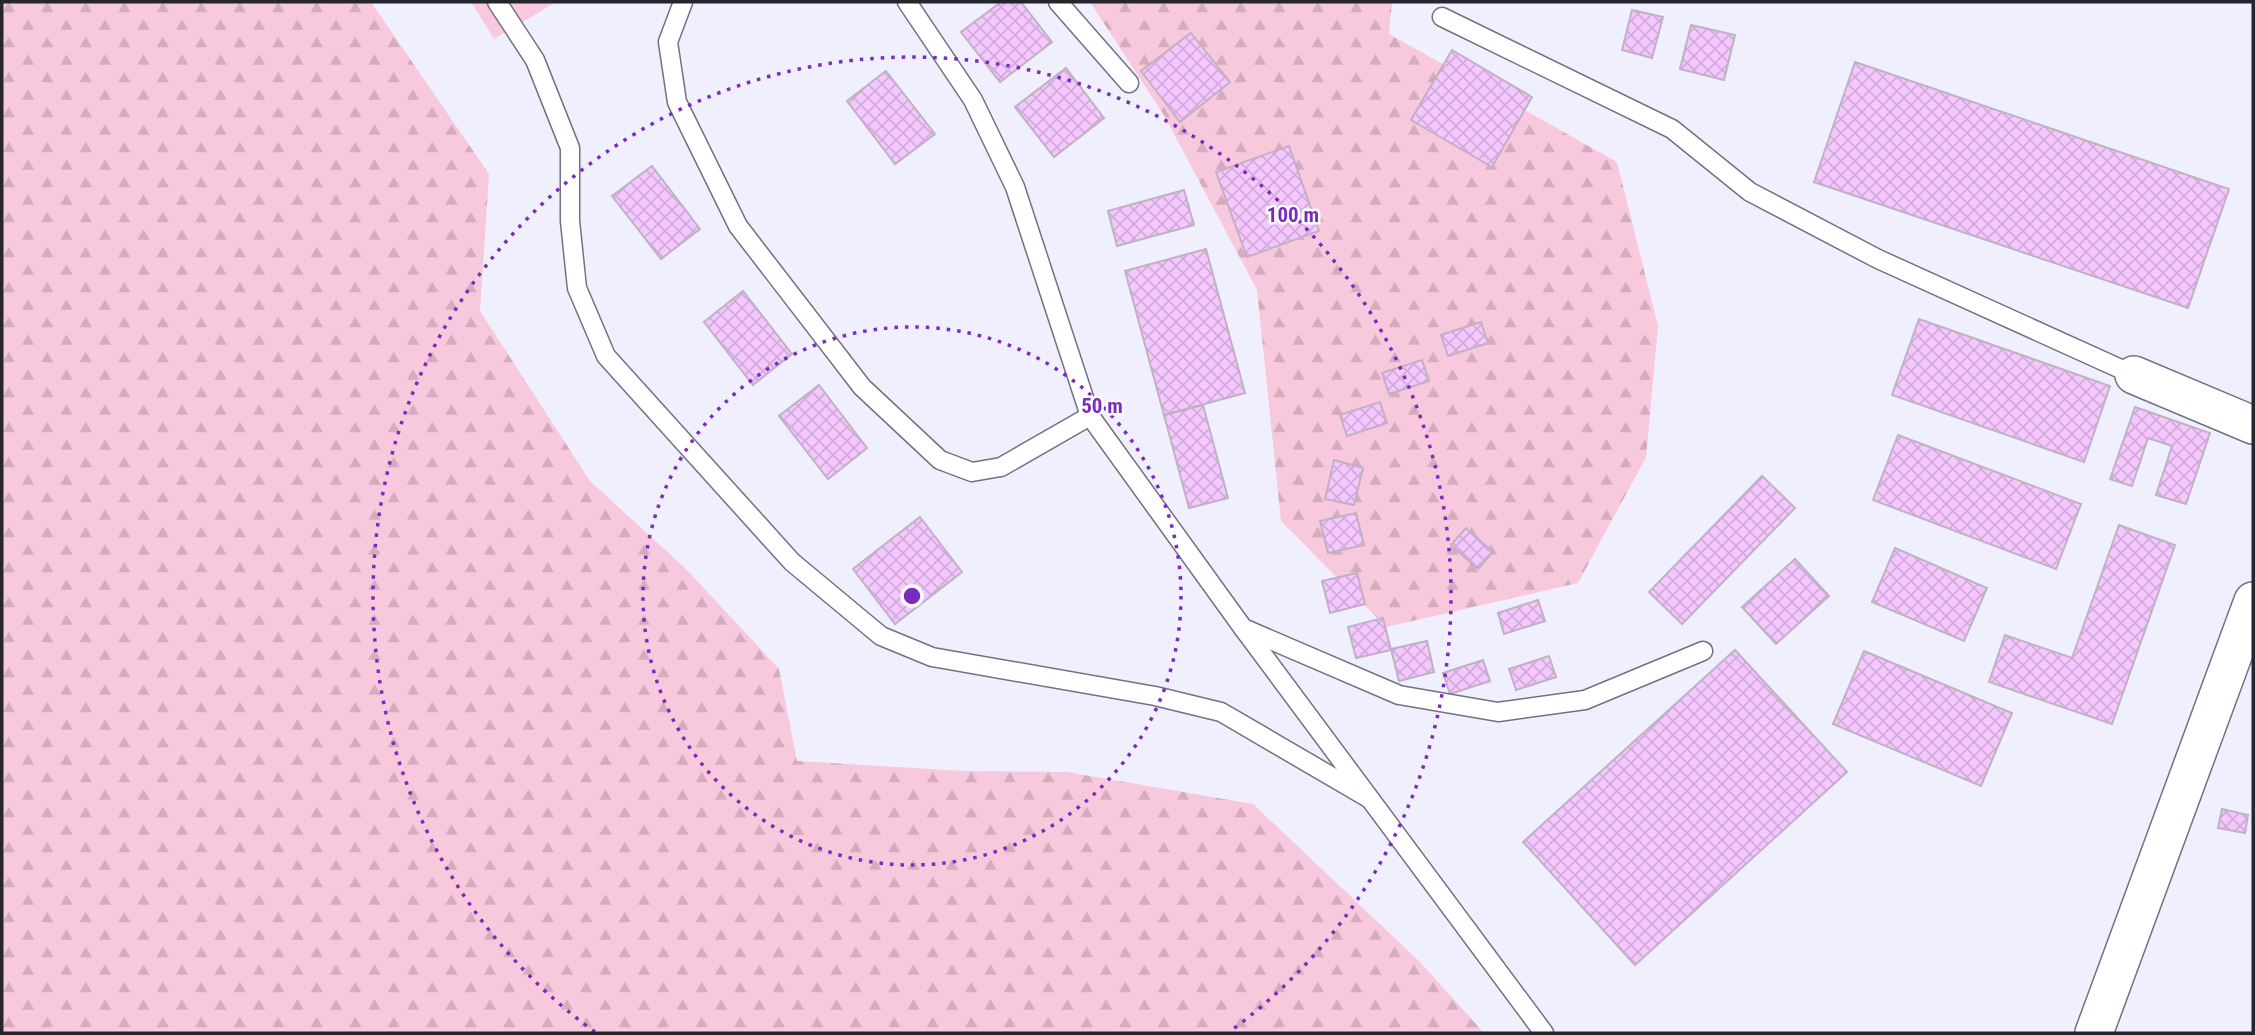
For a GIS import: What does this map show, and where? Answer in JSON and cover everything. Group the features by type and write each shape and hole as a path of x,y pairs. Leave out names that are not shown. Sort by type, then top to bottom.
{"street":[{"path":"2134,375 2253,425"},
{"path":"2094,1033 2253,601"}],"lane":[{"path":"497,2 535,60 570,148 570,221 577,288 606,356 792,562 881,636 932,657 1155,696 1221,712 1370,799"},
{"path":"683,2 668,42 677,102 738,226 862,387 940,460 972,472 1001,467 1090,416"},
{"path":"907,2 973,100 1015,187 1090,416 1243,628 1544,1033"},
{"path":"1058,2 1129,83"},
{"path":"1441,17 1672,129 1750,192 1878,259 2134,375"},
{"path":"1243,628 1399,695 1498,712 1585,700 1703,651"}],"green space":[{"path":"2,2 371,2 489,174 480,311 590,481 686,569 779,669 797,761 965,771 1067,772 1253,804 1420,962 1484,1033 2,1033"},
{"path":"471,2 556,2 494,39"},
{"path":"1090,2 1392,2 1389,34 1617,162 1658,326 1646,457 1578,583 1386,627 1281,521 1257,290 1165,117"}],"building":[{"path":"1001,2 1021,2 1052,42 1000,82 961,32"},
{"path":"1632,10 1663,17 1652,58 1622,50"},
{"path":"1691,25 1735,35 1724,80 1680,69"},
{"path":"1191,33 1230,82 1180,122 1141,71"},
{"path":"1452,50 1532,97 1492,167 1411,120"},
{"path":"1855,62 2229,189 2188,308 1814,182"},
{"path":"1066,68 1104,118 1054,157 1015,107"},
{"path":"886,71 935,134 895,164 847,101"},
{"path":"1289,146 1319,231 1247,257 1216,172"},
{"path":"652,166 700,229 661,259 612,196"},
{"path":"1184,190 1194,225 1117,246 1108,211"},
{"path":"1206,249 1245,393 1164,415 1125,271"},
{"path":"743,291 792,354 753,385 704,322"},
{"path":"1919,319 2110,386 2084,462 1892,395"},
{"path":"1481,322 1488,343 1448,356 1441,335"},
{"path":"1422,360 1429,381 1389,394 1382,373"},
{"path":"819,385 867,448 828,479 779,416"},
{"path":"1380,402 1387,423 1347,436 1340,415"},
{"path":"1203,405 1228,498 1189,508 1164,415"},
{"path":"2135,407 2210,433 2186,504 2156,495 2172,446 2148,438 2132,486 2110,479"},
{"path":"1898,435 2081,504 2056,569 1873,500"},
{"path":"1334,460 1363,468 1354,505 1325,499"},
{"path":"1762,476 1795,508 1682,624 1649,592"},
{"path":"1356,513 1364,545 1328,553 1320,521"},
{"path":"920,517 962,572 895,624 853,569"},
{"path":"2119,525 2175,545 2112,724 1989,682 2005,635 2072,658"},
{"path":"1466,528 1493,552 1478,569 1451,545"},
{"path":"1895,548 1987,588 1964,641 1872,602"},
{"path":"1795,559 1829,596 1776,644 1742,607"},
{"path":"1357,573 1365,604 1330,613 1322,581"},
{"path":"1538,600 1545,621 1504,634 1498,613"},
{"path":"1383,618 1391,650 1356,658 1348,627"},
{"path":"1427,641 1434,672 1399,681 1391,649"},
{"path":"1735,650 1847,772 1635,965 1523,842"},
{"path":"1864,651 2012,713 1981,786 1833,724"},
{"path":"1549,656 1556,677 1516,690 1509,669"},
{"path":"1483,660 1490,681 1450,694 1443,673"},
{"path":"2222,809 2248,815 2245,833 2218,828"}]}
